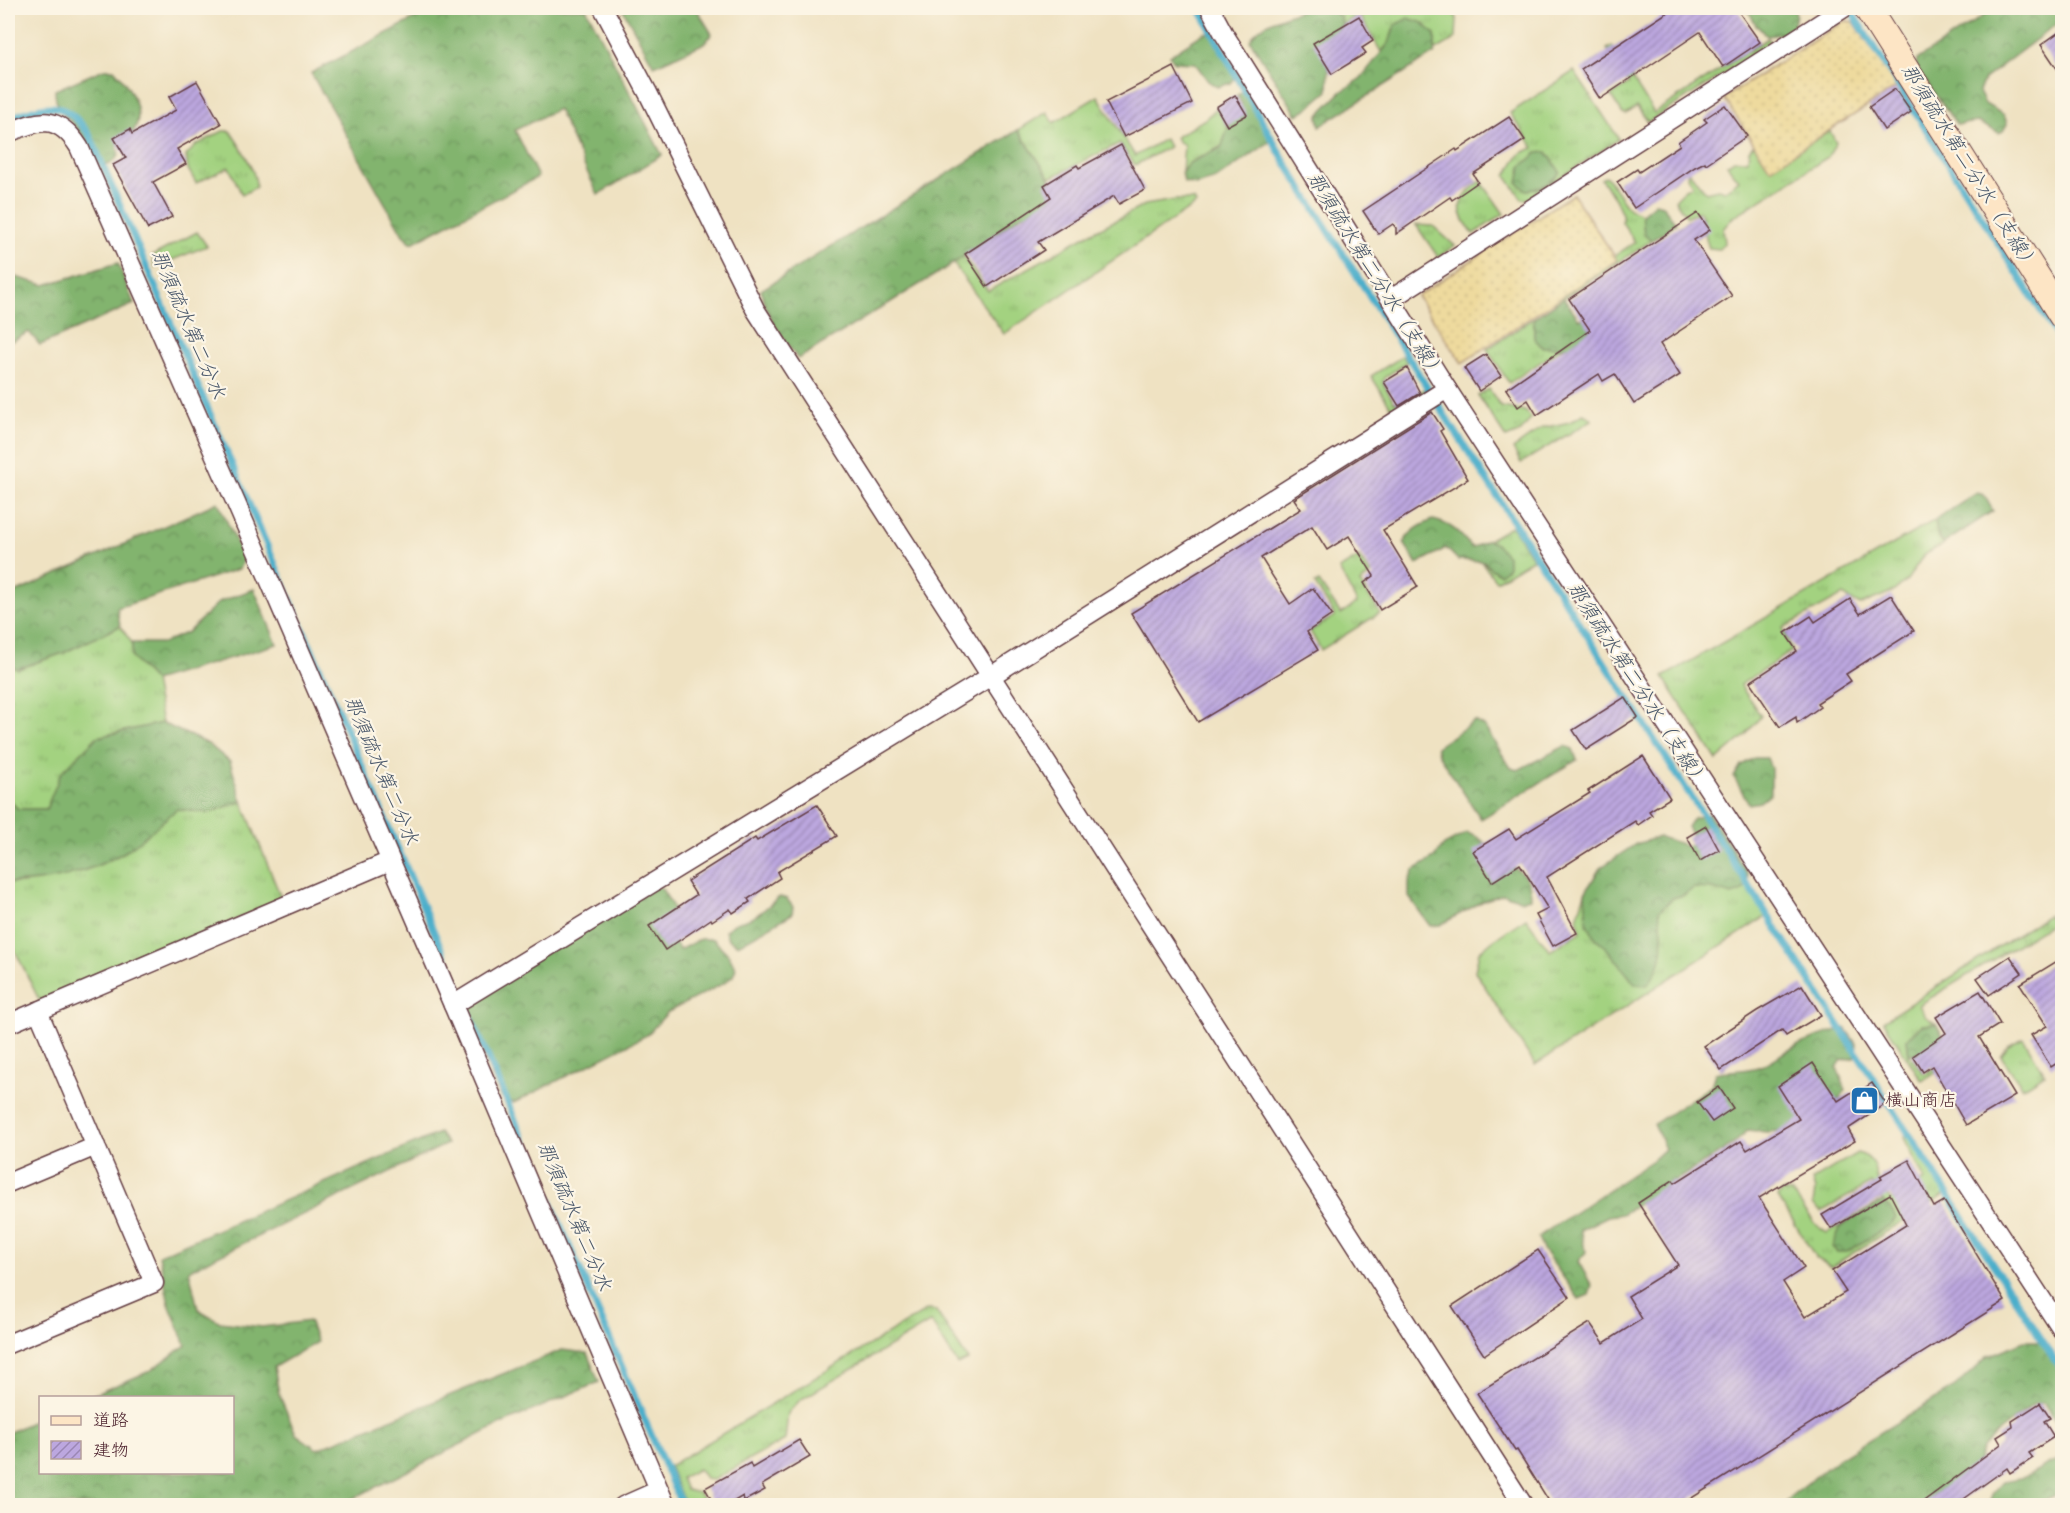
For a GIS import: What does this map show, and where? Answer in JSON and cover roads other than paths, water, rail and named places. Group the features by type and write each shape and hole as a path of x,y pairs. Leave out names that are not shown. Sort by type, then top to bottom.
{"street":[{"path":"603,8 648,93 755,309 1524,1506"},
{"path":"1210,8 1224,34 1447,389 2062,1330"},
{"path":"1390,298 1844,8"},
{"path":"1868,8 2062,316"},
{"path":"8,133 43,122 58,124 69,132 79,147 236,503 663,1498 623,1506"},
{"path":"453,1005 991,676 1447,389"},
{"path":"8,1024 390,861"},
{"path":"8,1344 154,1283 38,1011"},
{"path":"8,1184 96,1146"}],"waterway":[{"name":"那須疏水第二分水（支線）","path":"1199,8 1282,157 1444,414 2062,1371"},
{"name":"那須疏水第二分水（支線）","path":"1849,8 2062,344"},
{"name":"那須疏水第二分水","path":"8,119 33,110 54,107 72,115 90,136 682,1506"}],"place":[{"name":"横山商店","path":"1864,1100"}]}
